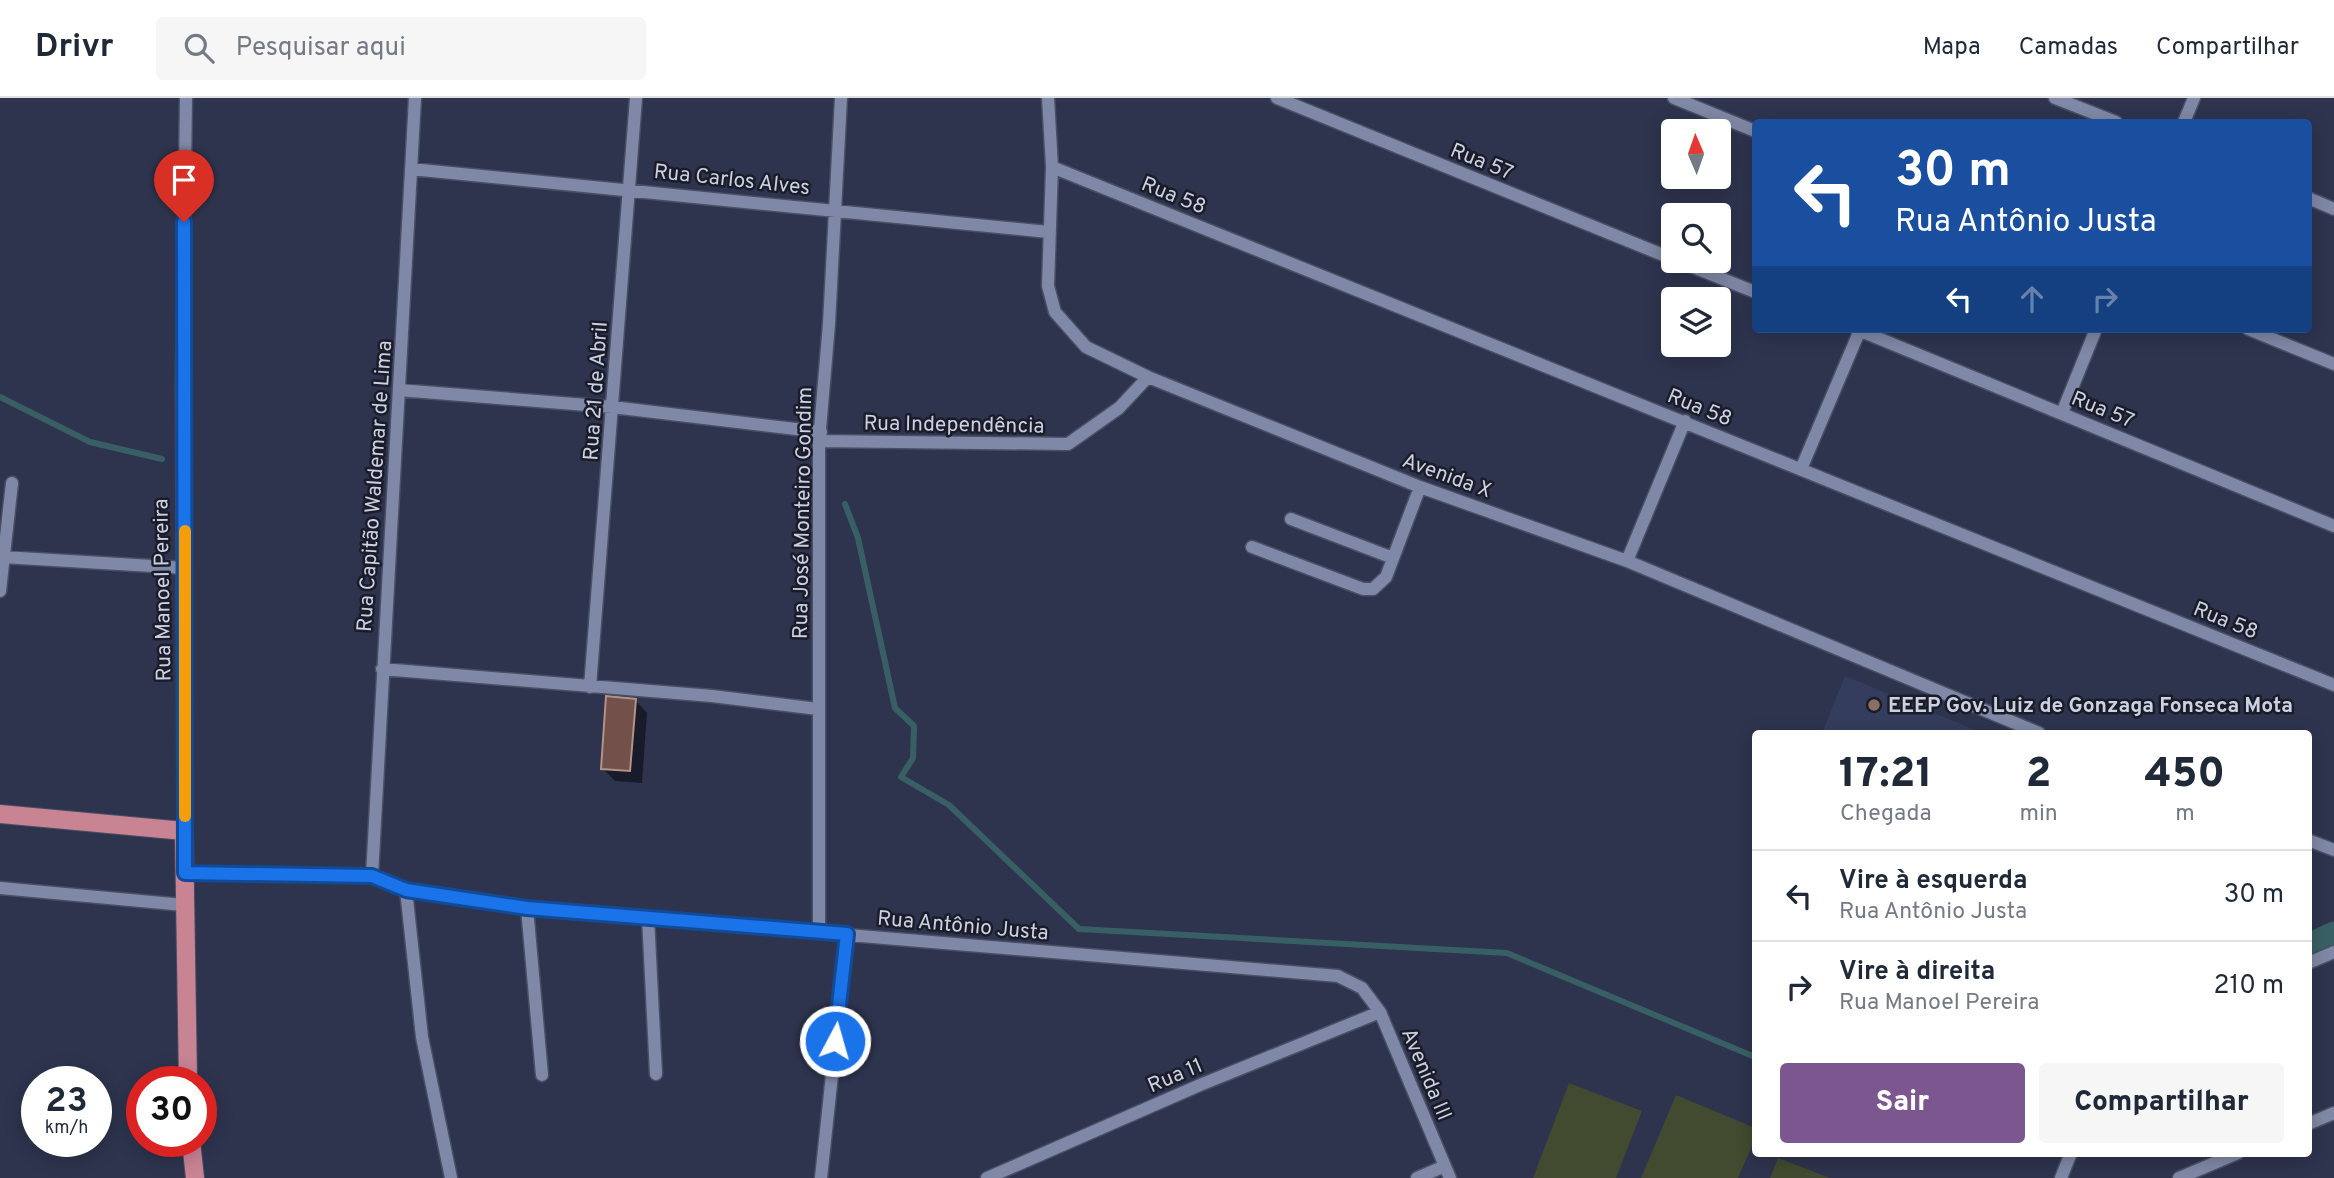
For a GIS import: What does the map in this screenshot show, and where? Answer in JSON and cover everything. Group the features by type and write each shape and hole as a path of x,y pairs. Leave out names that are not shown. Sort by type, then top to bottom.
{"main road":[{"path":"0,814 184,831"},
{"name":"Rua Manoel Pereira","path":"184,831 188,1066"},
{"path":"193,1157 195,1178"}],"street":[{"name":"Rua Manoel Pereira","path":"184,831 185,568 182,384 186,98"},
{"name":"Rua Capitão Waldemar de Lima","path":"372,876 415,98"},
{"name":"Rua 21 de Abril","path":"590,687 635,98"},
{"name":"Rua José Monteiro Gondim","path":"819,930 820,436 841,98"},
{"name":"Avenida X","path":"1048,98 1052,167 1048,286 1055,313 1086,347 1148,377 1420,487 1627,561 2032,730"},
{"name":"Rua 57","path":"1277,98 1661,254"},
{"path":"1674,98 1752,130"},
{"path":"2055,98 2108,119"},
{"path":"2185,119 2194,98"},
{"name":"Rua 58","path":"1052,167 2334,685"},
{"name":"Rua Carlos Alves","path":"411,169 630,188 1048,232"},
{"path":"2312,200 2334,209"},
{"path":"1708,273 1752,291"},
{"path":"1801,469 1857,333"},
{"name":"Rua 57","path":"1865,333 2334,526"},
{"path":"2062,413 2094,333"},
{"path":"2258,333 2334,364"},
{"name":"Rua Independência","path":"398,390 612,407 820,436 1068,444 1119,408 1148,377"},
{"path":"1627,561 1685,421"},
{"path":"0,591 12,482"},
{"path":"1252,547 1363,590 1381,584 1420,487"},
{"path":"1291,519 1393,558"},
{"path":"3,557 185,568"},
{"path":"382,670 818,709"},
{"path":"2312,842 2334,850"},
{"name":"Rua Antônio Justa","path":"185,873 372,876 406,890 527,908 819,930 1338,976 1362,988"},
{"path":"0,888 184,905"},
{"path":"406,890 422,1037 452,1178"},
{"path":"527,908 542,1075"},
{"path":"648,917 656,1074"},
{"path":"821,1178 847,934"},
{"path":"2312,961 2334,952"},
{"name":"Avenida III","path":"1362,988 1380,1012 1448,1172"},
{"name":"Rua 11","path":"993,1177 1200,1084 1380,1012"},
{"path":"2312,1122 2334,1113"},
{"path":"2061,1178 2069,1157"},
{"path":"2179,1178 2229,1157"},
{"path":"1417,1178 1448,1172"}],"shaded area":[{"name":"EEEP Gov. Luiz de Gonzaga Fonseca Mota","path":"1845,676 1975,730 1823,730"}],"green space":[{"path":"1569,1083 1642,1111 1616,1178 1533,1178"},
{"path":"1676,1095 1752,1127 1752,1146 1738,1178 1641,1178"},
{"path":"1778,1158 1830,1178 1770,1178"}],"building":[{"path":"606,696 636,699 630,771 601,769"}],"waterway":[{"path":"0,397 90,442 162,459"},
{"path":"845,504 858,538 895,708 914,726 913,758 901,777 949,805 1079,929 1507,953 1752,1056"},
{"path":"2312,943 2334,933"}],"slow traffic":[{"path":"185,531 185,816"}],"place":[{"name":"EEEP Gov. Luiz de Gonzaga Fonseca Mota","path":"1874,705"}],"route":[{"path":"184,222 182,384 185,873 372,876 406,890 527,908 847,934 835,1041"}]}
